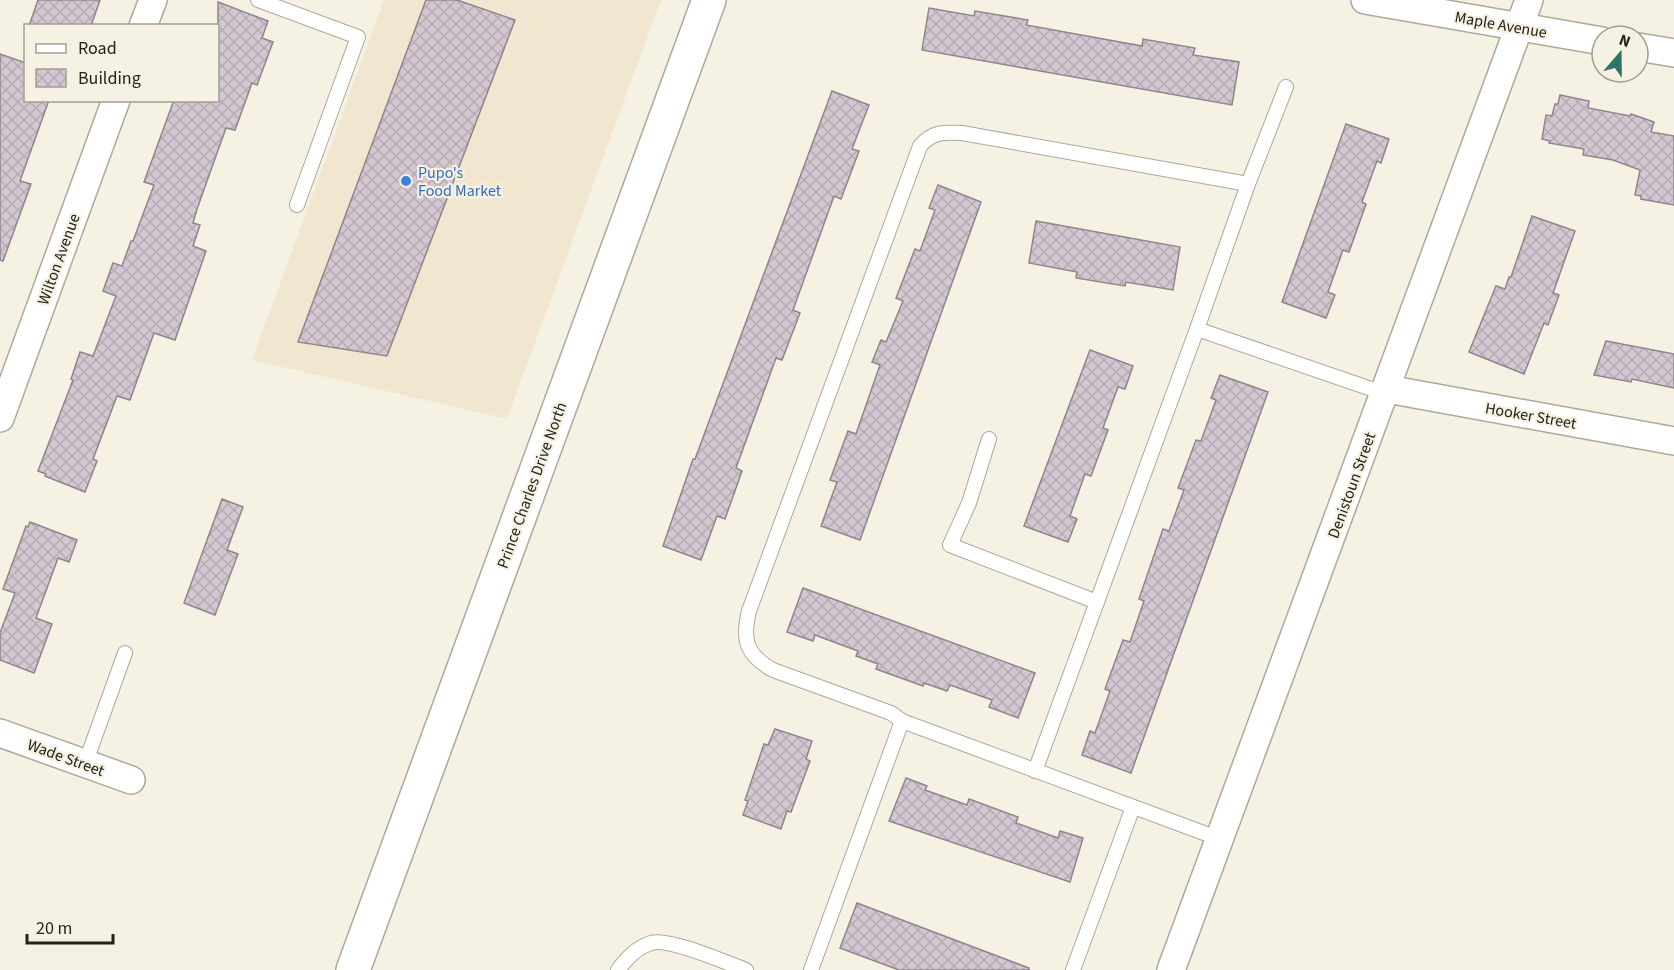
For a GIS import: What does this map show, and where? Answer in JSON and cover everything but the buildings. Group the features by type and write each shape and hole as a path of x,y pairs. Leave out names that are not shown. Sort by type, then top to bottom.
{"main road":[{"name":"Prince Charles Drive North","path":"353,970 709,0"}],"street":[{"path":"144,24 153,0"},
{"name":"Maple Avenue","path":"1365,0 1590,39"},
{"name":"Denistoun Street","path":"1171,970 1529,0"},
{"path":"1650,49 1674,53"},
{"name":"Wilton Avenue","path":"0,418 115,102"},
{"name":"Hooker Street","path":"1386,392 1674,441"},
{"name":"Wade Street","path":"0,733 131,780"}],"lane":[{"path":"258,0 358,37 297,205"},
{"path":"1035,771 1248,184 1286,87"},
{"path":"1220,839 902,721 891,713 773,670 761,664 747,645 745,634 749,611 920,146 927,138 937,132 962,133 1248,184"},
{"path":"1197,328 1386,392"},
{"path":"989,439 969,502 950,545 1097,602"},
{"path":"86,764 125,653"},
{"path":"811,970 902,721"},
{"path":"1073,970 1133,807"},
{"path":"618,970 630,954 652,942 671,944 746,970"}],"shaded area":[{"path":"384,0 661,0 507,419 252,360"}],"place":[{"name":"Pupo's Food Market","path":"406,181"}]}
